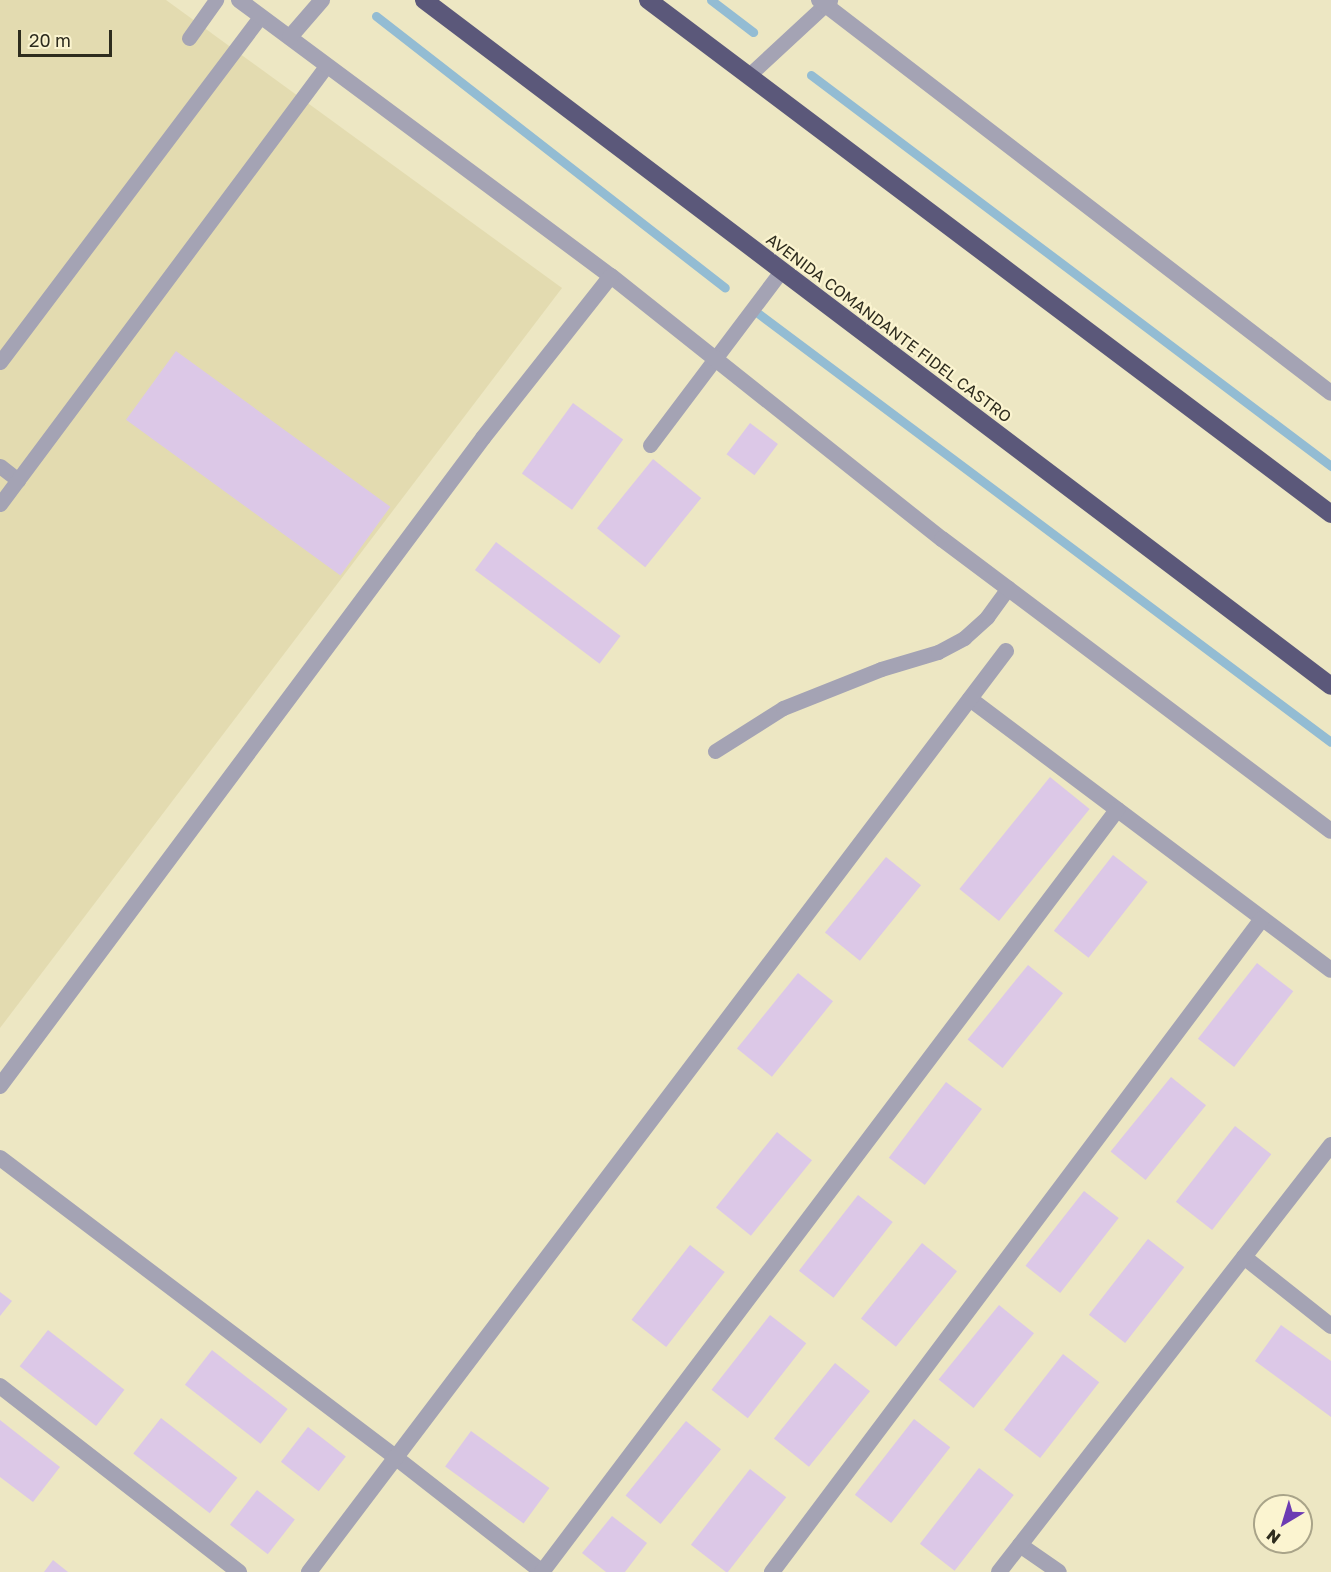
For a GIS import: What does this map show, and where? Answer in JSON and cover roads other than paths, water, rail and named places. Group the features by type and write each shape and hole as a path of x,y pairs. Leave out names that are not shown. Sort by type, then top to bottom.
{"highway":[{"name":"AVENIDA COMANDANTE FIDEL CASTRO","path":"424,0 1331,686"},
{"path":"648,0 1331,514"}],"street":[{"path":"239,0 611,276 942,539 1331,831"},
{"path":"290,37 322,0"},
{"path":"825,1 1331,393"},
{"path":"0,1086 483,438 611,276"},
{"path":"309,1572 1006,651"},
{"path":"970,699 1331,970"},
{"path":"0,1158 395,1457 542,1572 1117,810"},
{"path":"772,1572 1262,919"},
{"path":"999,1572 1331,1145"},
{"path":"1244,1257 1331,1326"},
{"path":"0,1386 239,1572"},
{"path":"1020,1545 1059,1572"}],"lane":[{"path":"189,38 216,0"},
{"path":"748,76 825,1"},
{"path":"0,362 261,16"},
{"path":"0,504 327,65"},
{"path":"650,445 781,271"},
{"path":"0,466 18,480"},
{"path":"715,751 783,708 881,669 938,652 964,638 987,617 1008,588"}],"waterway":[{"path":"711,0 753,32"},
{"path":"376,16 725,288"},
{"path":"811,75 1331,466"},
{"path":"759,314 1331,742"}]}
